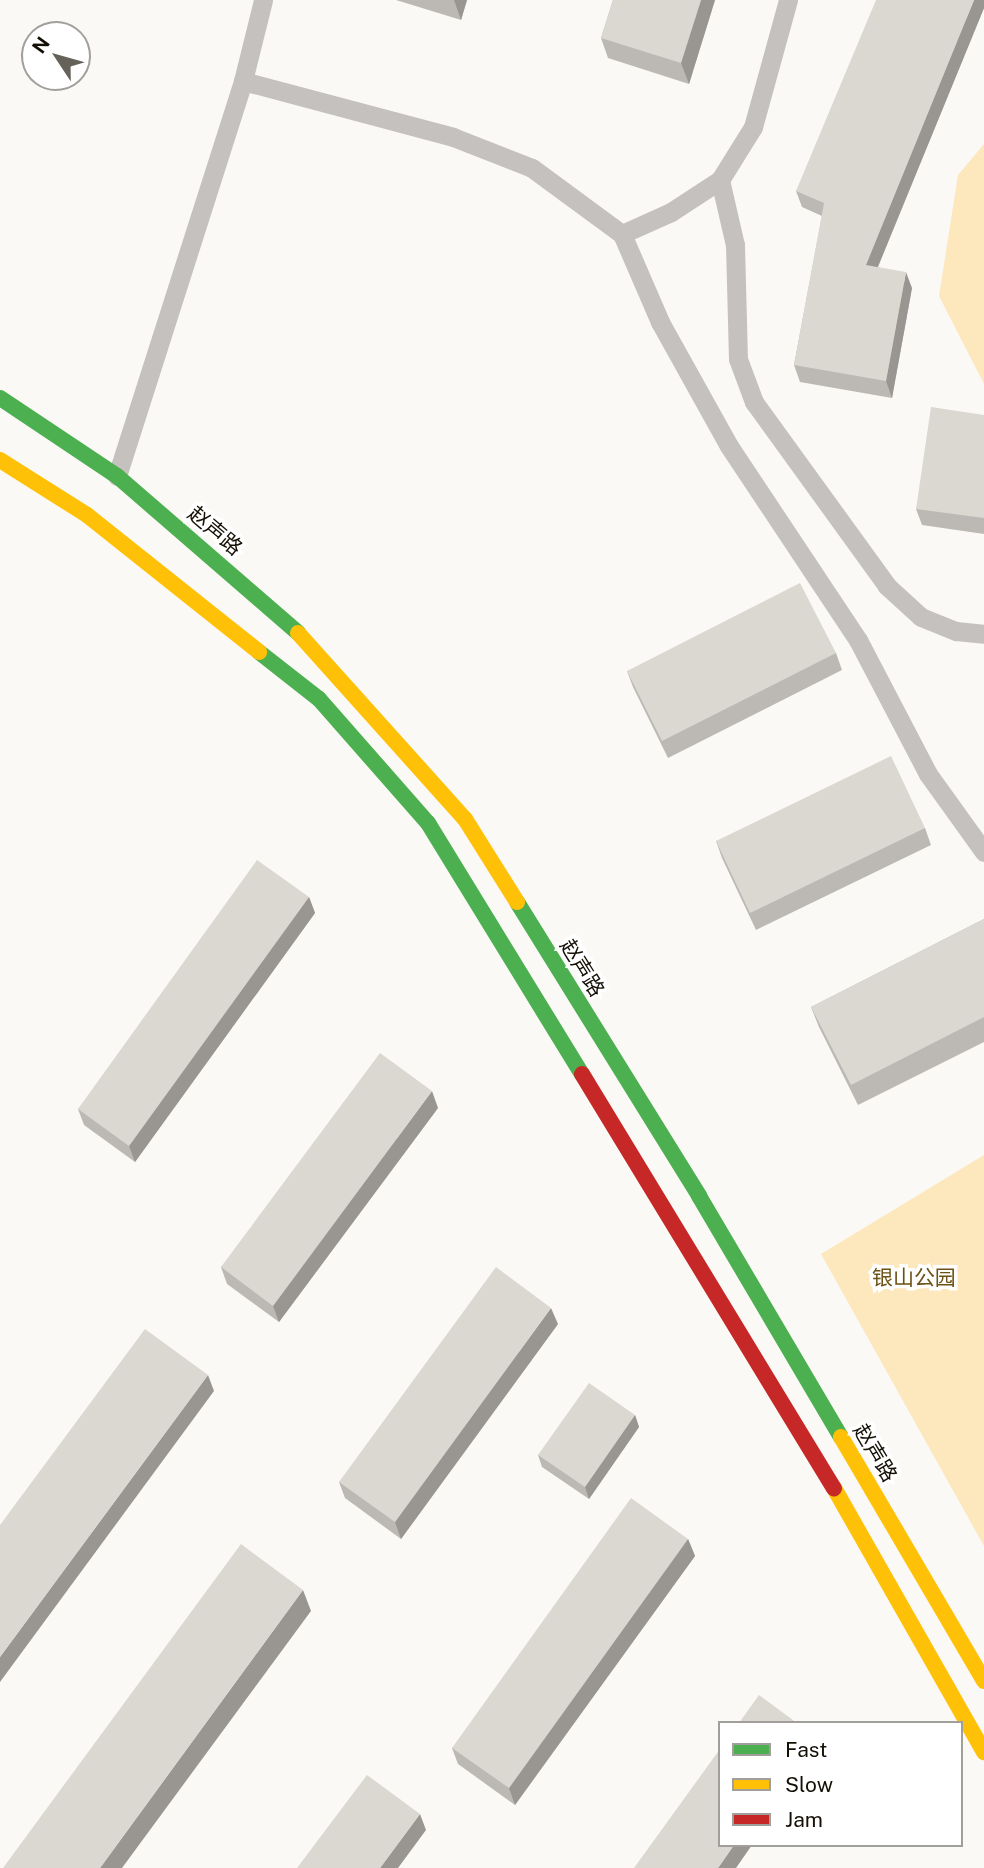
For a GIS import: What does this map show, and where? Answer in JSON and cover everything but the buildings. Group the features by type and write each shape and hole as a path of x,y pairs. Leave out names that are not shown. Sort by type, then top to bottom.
{"street":[{"name":"赵声路","path":"0,398 117,476 282,616 464,819 699,1195 984,1681"},
{"path":"0,460 87,515 319,699 428,823 785,1405 984,1752"}],"lane":[{"path":"117,476 243,81 263,0"},
{"path":"622,234 671,212 720,180 753,128 788,0"},
{"path":"243,81 453,136 521,163 622,234 660,322 729,446 858,640 928,774 984,852"},
{"path":"720,180 735,244 738,359 754,402 887,586 922,617 956,631 984,634"}],"green space":[{"path":"984,144 984,384 939,296 958,175"},
{"name":"银山公园","path":"984,1155 984,1546 821,1254"}],"traffic: fast":[{"path":"0,398 117,476 298,633"},
{"path":"259,652 319,699 428,823 582,1074"},
{"path":"517,902 699,1196 841,1437"}],"traffic: slow":[{"path":"0,460 87,515 259,652"},
{"path":"298,633 465,819 517,902"},
{"path":"841,1437 984,1681"},
{"path":"834,1488 984,1752"}],"traffic: jam":[{"path":"582,1074 834,1488"}]}
